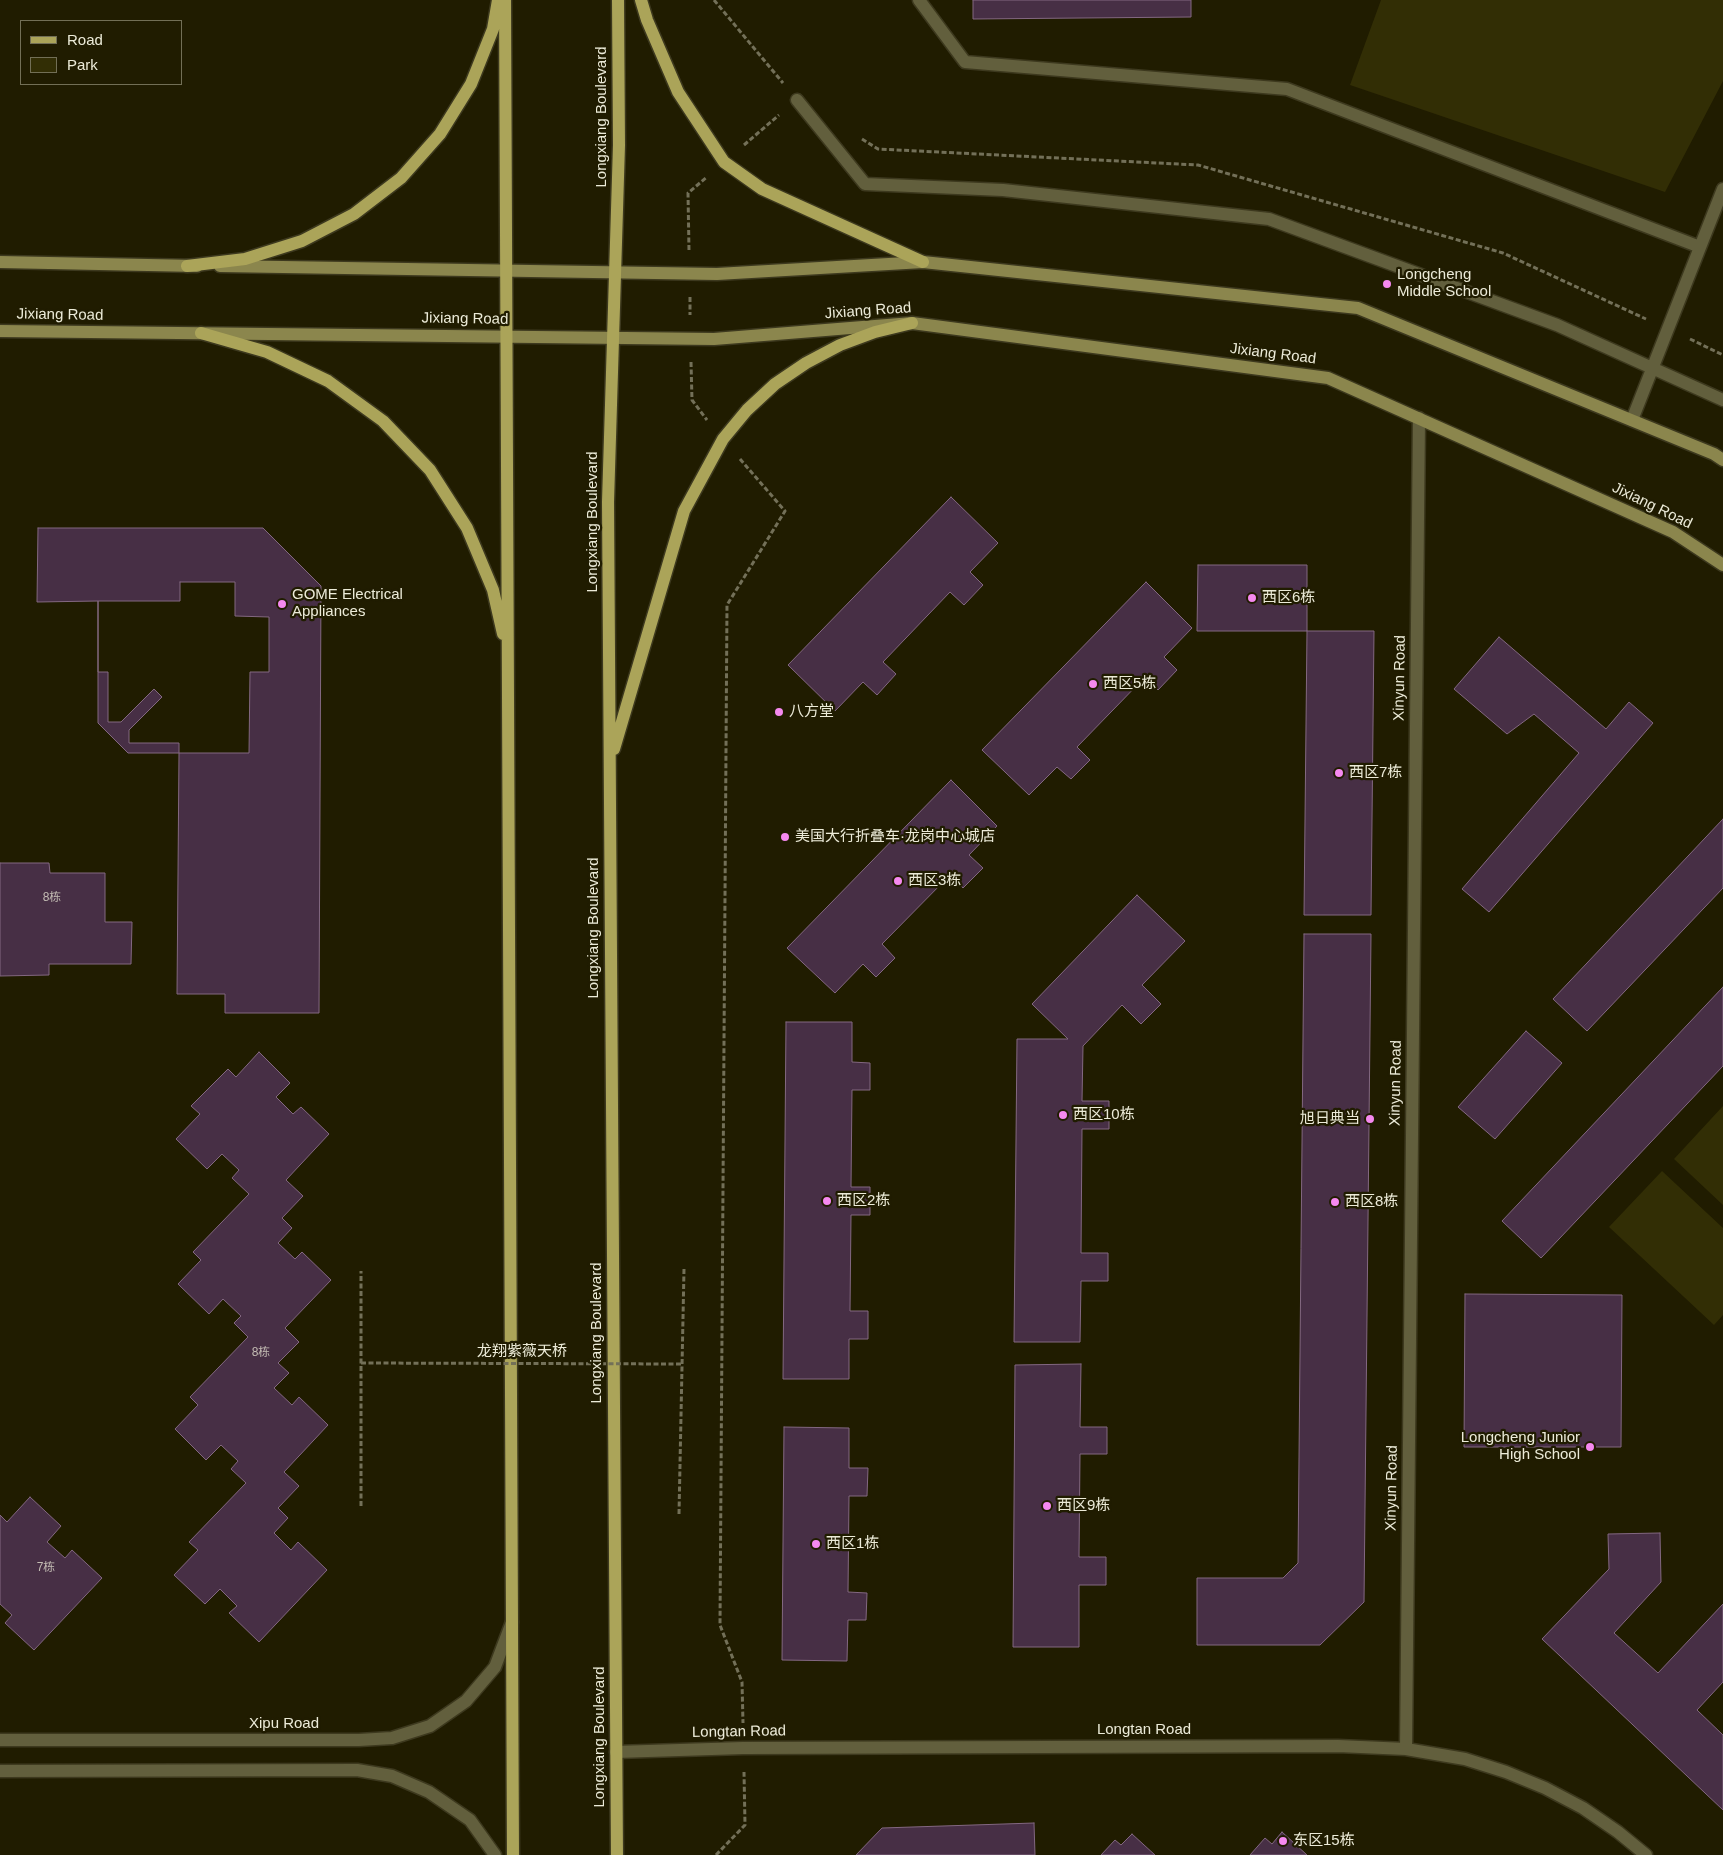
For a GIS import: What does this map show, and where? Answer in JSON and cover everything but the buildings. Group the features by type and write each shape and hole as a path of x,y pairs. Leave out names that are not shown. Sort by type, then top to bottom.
{"main road":[{"path":"187,266 245,258 302,241 354,214 401,178 440,134 471,84 493,29 498,0"},
{"path":"505,0 513,1855"},
{"name":"Longxiang Boulevard","path":"616,1855 608,502 619,145 618,0"},
{"path":"642,0 647,20 678,92 724,162 762,189 922,262"},
{"path":"0,262 690,274 922,262 1358,308 1714,454 1723,460"},
{"path":"610,764 684,510 722,439 747,410 775,384 806,363 840,345 866,335 912,323"},
{"name":"Jixiang Road","path":"0,331 714,339 912,323 1328,378 1673,532 1723,565"},
{"path":"201,333 267,352 328,381 382,421 430,470 467,528 486,572 493,590 508,656"}],"street":[{"path":"918,0 965,62 1287,89 1700,247"},
{"path":"797,100 865,184 1003,190 1269,219 1557,325 1723,400"},
{"path":"1632,420 1723,189"},
{"name":"Xinyun Road","path":"1406,1749 1419,418"},
{"name":"Xipu Road","path":"0,1740 359,1740 392,1738 430,1726 466,1701 495,1667 512,1622"},
{"name":"Longtan Road","path":"616,1752 744,1748 1338,1746 1406,1749 1465,1759 1506,1772 1545,1788 1590,1813 1618,1832 1646,1855"},
{"path":"0,1771 356,1770 392,1776 429,1792 470,1820 495,1855"}],"path":[{"path":"714,0 797,100 688,193 692,400 722,439 785,511 727,605 720,1625 742,1682 745,1825 716,1855"},
{"path":"679,1514 684,1269"},
{"path":"361,1271 361,1506"},
{"name":"龙翔紫薇天桥","path":"361,1363 682,1364"}],"green space":[{"path":"1381,0 1723,0 1723,81 1665,192 1350,85"},
{"path":"1723,1106 1723,1205 1674,1159"},
{"path":"1662,1171 1723,1228 1723,1315 1714,1325 1609,1227"}],"place":[{"name":"Longcheng Middle School","path":"1387,284"},
{"name":"西区6栋","path":"1252,598"},
{"name":"GOME Electrical Appliances","path":"282,604"},
{"name":"西区5栋","path":"1093,684"},
{"name":"八方堂","path":"779,712"},
{"name":"西区7栋","path":"1339,773"},
{"name":"美国大行折叠车·龙岗中心城店","path":"785,837"},
{"name":"西区3栋","path":"898,881"},
{"name":"西区10栋","path":"1063,1115"},
{"name":"旭日典当","path":"1370,1119"},
{"name":"西区2栋","path":"827,1201"},
{"name":"西区8栋","path":"1335,1202"},
{"name":"Longcheng Junior High School","path":"1590,1447"},
{"name":"西区9栋","path":"1047,1506"},
{"name":"西区1栋","path":"816,1544"},
{"name":"东区15栋","path":"1283,1841"}]}
